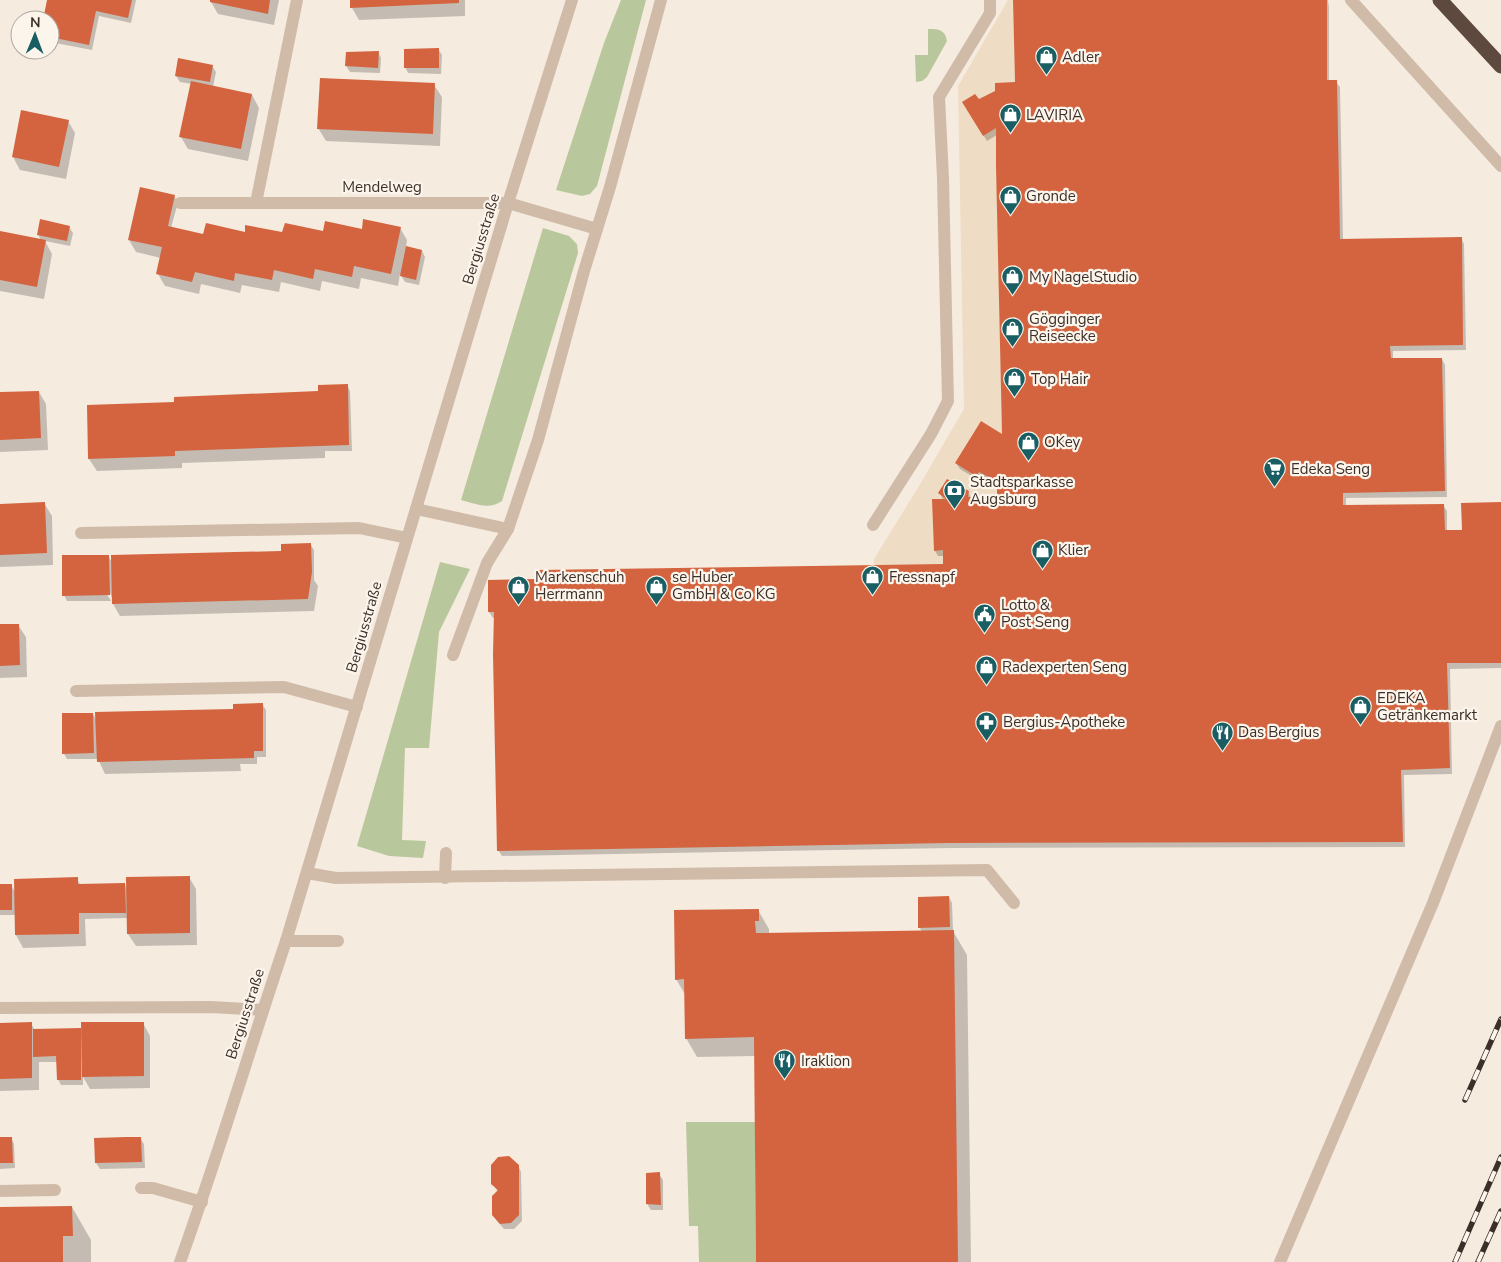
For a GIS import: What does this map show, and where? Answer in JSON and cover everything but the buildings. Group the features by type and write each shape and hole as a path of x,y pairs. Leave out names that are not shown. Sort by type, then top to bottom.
{"highway":[{"path":"1440,0 1501,66"}],"street":[{"path":"256,203 296,0"},
{"name":"Bergiusstraße","path":"180,1262 202,1202 286,941 508,203 572,0"},
{"path":"452,655 487,563 508,529 538,440 661,0"},
{"path":"873,525 931,434 948,401 943,178 939,97 990,13 990,0"},
{"path":"1351,0 1501,166"},
{"name":"Mendelweg","path":"180,203 508,203 597,229"},
{"path":"416,509 508,529"},
{"path":"81,533 359,528 407,538"},
{"path":"76,692 284,687 357,707"},
{"path":"1280,1262 1433,903 1501,726"},
{"path":"446,853 446,878"},
{"path":"307,872 336,878 446,878 987,870 1014,903"},
{"path":"286,941 338,941"},
{"path":"0,1008 210,1007 263,1010"},
{"path":"141,1188 153,1188 202,1202"},
{"path":"0,1191 56,1190"}],"green space":[{"path":"621,0 646,0 597,186 590,194 582,196 556,190 604,43"},
{"path":"928,29 941,30 945,34 947,41 927,77 922,81 916,82 915,55 928,55"},
{"path":"543,228 569,236 577,244 578,253 502,501 487,506 461,500"},
{"path":"440,562 470,569 439,632 429,748 405,748 402,840 426,841 423,858 389,856 357,846"},
{"path":"686,1122 755,1122 756,1262 699,1262 698,1226 689,1226"}],"shaded area":[{"path":"1008,0 1013,0 1015,82 995,83 995,91 979,99 996,128 1002,434 979,471 997,481 997,496 968,497 968,491 946,499 933,499 934,551 943,550 943,576 874,578 874,559 964,409 958,86"}],"railway":[{"path":"1465,1100 1501,1019"},
{"path":"1455,1262 1501,1157"},
{"path":"1478,1262 1501,1211"}],"place":[{"name":"Adler","path":"1046,76"},
{"name":"LAVIRIA","path":"1010,134"},
{"name":"Gronde","path":"1010,215"},
{"name":"My NagelStudio","path":"1013,296"},
{"name":"Gögginger Reiseecke","path":"1013,347"},
{"name":"Top Hair","path":"1015,398"},
{"name":"OKey","path":"1028,461"},
{"name":"Edeka Seng","path":"1275,488"},
{"name":"Stadtsparkasse Augsburg","path":"954,510"},
{"name":"Klier","path":"1042,569"},
{"name":"Fressnapf","path":"873,596"},
{"name":"Markenschuh Herrmann","path":"519,605"},
{"name":"se Huber GmbH & Co KG","path":"656,605"},
{"name":"Lotto & Post Seng","path":"985,633"},
{"name":"Radexperten Seng","path":"986,686"},
{"name":"EDEKA Getränkemarkt","path":"1361,726"},
{"name":"Bergius-Apotheke","path":"987,741"},
{"name":"Das Bergius","path":"1222,751"},
{"name":"Iraklion","path":"785,1080"}]}
